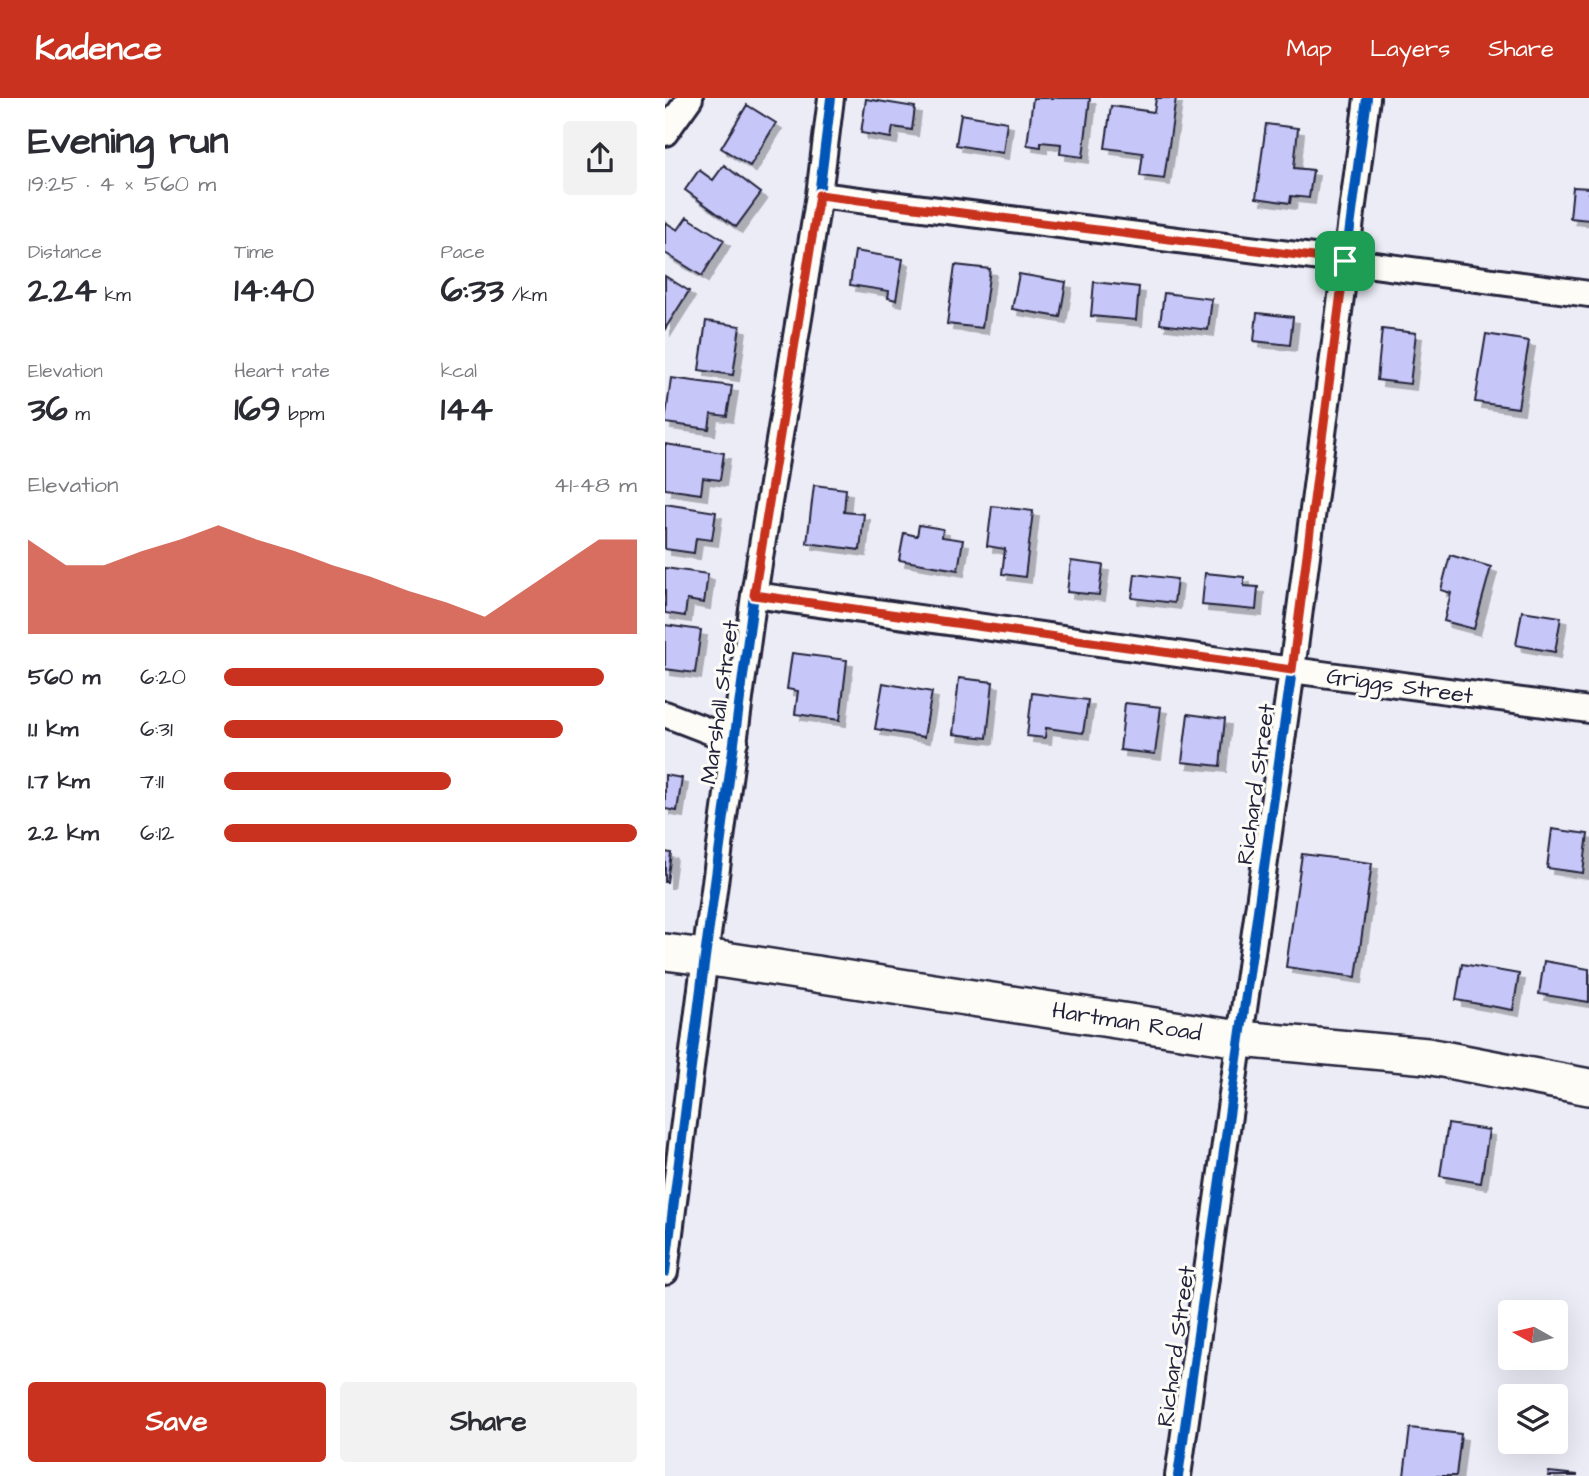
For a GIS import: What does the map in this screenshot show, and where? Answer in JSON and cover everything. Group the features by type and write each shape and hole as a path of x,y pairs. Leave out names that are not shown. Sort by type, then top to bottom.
{"street":[{"path":"665,133 690,98"},
{"name":"Marshall Street","path":"665,1272 754,595 819,195 831,98"},
{"name":"Richard Street","path":"1178,1476 1292,670 1367,98"},
{"path":"819,195 1589,294"},
{"name":"Griggs Street","path":"754,595 1589,710"},
{"path":"665,714 735,741"},
{"name":"Hartman Road","path":"665,952 1240,1039 1427,1056 1589,1087"}],"building":[{"path":"1033,98 1090,98 1083,157 1060,154 1061,144 1041,142 1041,147 1027,145"},
{"path":"1156,98 1176,98 1164,179 1140,176 1143,153 1105,148 1111,106 1154,112"},
{"path":"866,99 915,107 912,130 893,127 891,138 861,133"},
{"path":"747,105 776,123 750,166 721,148"},
{"path":"961,114 1007,122 1003,153 956,145"},
{"path":"1266,124 1298,128 1294,168 1313,170 1309,198 1291,196 1290,203 1256,198"},
{"path":"724,165 761,193 736,227 685,190 699,170 713,180"},
{"path":"1573,187 1589,188 1589,220 1570,218"},
{"path":"687,217 724,240 702,276 665,253 665,222 678,230"},
{"path":"855,251 903,259 896,300 888,298 889,291 850,285"},
{"path":"955,265 990,269 982,328 947,324"},
{"path":"1019,274 1066,282 1060,317 1012,309"},
{"path":"665,276 689,291 665,329"},
{"path":"1094,282 1139,287 1136,320 1091,316"},
{"path":"1164,293 1212,299 1208,330 1160,324"},
{"path":"1257,313 1293,317 1290,345 1254,341"},
{"path":"706,321 740,326 733,375 699,370"},
{"path":"1382,329 1416,333 1410,384 1377,380"},
{"path":"1486,334 1529,341 1518,408 1475,402"},
{"path":"671,378 732,386 727,416 711,414 709,429 665,423"},
{"path":"665,444 724,453 720,480 703,478 701,494 665,489"},
{"path":"814,485 846,489 844,512 864,514 860,550 807,543"},
{"path":"665,504 716,512 712,540 696,538 694,553 665,549"},
{"path":"992,506 1033,511 1025,577 1002,574 1005,549 987,546"},
{"path":"919,525 943,529 942,537 963,540 958,570 899,560 904,533 917,536"},
{"path":"1450,555 1491,567 1474,629 1444,621 1451,593 1441,590"},
{"path":"1071,561 1103,565 1099,595 1067,592"},
{"path":"665,568 708,574 704,603 687,600 685,616 665,613"},
{"path":"1205,573 1244,577 1244,586 1258,587 1256,610 1202,605"},
{"path":"1135,574 1177,579 1174,603 1132,598"},
{"path":"1522,611 1561,617 1555,652 1516,645"},
{"path":"665,625 701,630 695,673 665,669"},
{"path":"792,653 847,660 840,720 795,714 798,691 787,689"},
{"path":"959,678 993,682 987,738 953,734"},
{"path":"883,683 932,692 924,737 875,729"},
{"path":"1032,693 1088,700 1083,733 1046,728 1045,738 1027,736"},
{"path":"1125,703 1161,707 1155,754 1120,750"},
{"path":"1188,714 1225,719 1220,766 1182,762"},
{"path":"665,775 682,778 677,811 665,809"},
{"path":"1552,829 1588,834 1583,873 1547,868"},
{"path":"665,852 671,853 667,882 665,882"},
{"path":"1302,854 1372,863 1356,977 1286,967"},
{"path":"1544,961 1589,969 1589,1002 1539,994"},
{"path":"1462,964 1519,974 1513,1010 1456,1000"},
{"path":"1448,1124 1489,1130 1481,1183 1440,1176"},
{"path":"1410,1428 1461,1434 1456,1476 1404,1476"},
{"path":"1549,1472 1577,1475 1577,1476 1548,1476"}],"cycle path":[{"path":"665,1272 754,595 819,195 831,98"},
{"path":"1178,1476 1292,670 1367,98"}],"route":[{"path":"819,195 1345,261 1292,670 754,595 819,195"}]}
